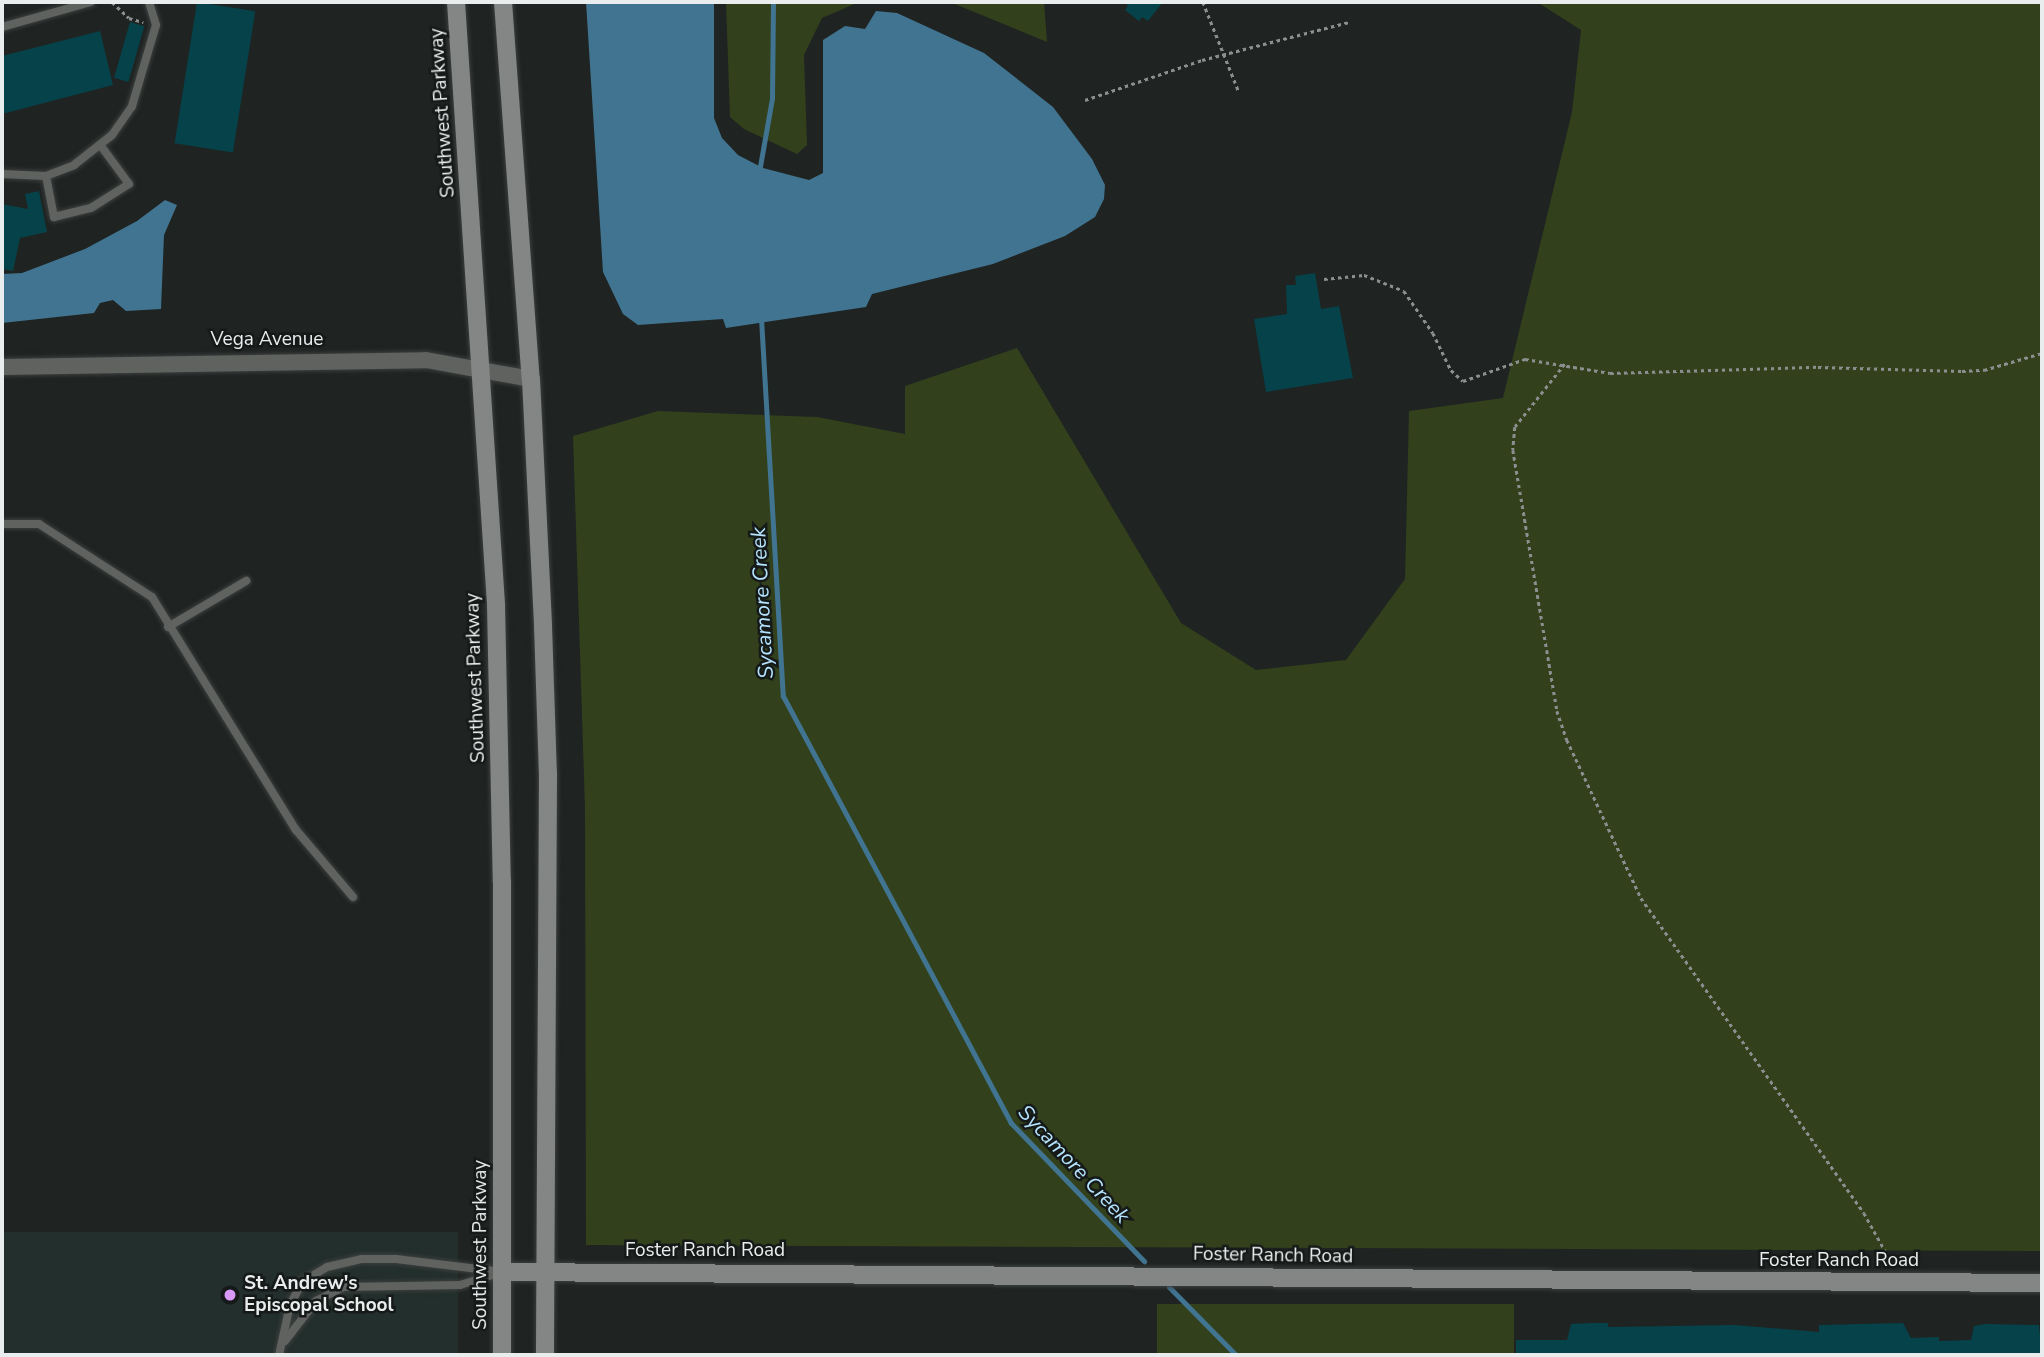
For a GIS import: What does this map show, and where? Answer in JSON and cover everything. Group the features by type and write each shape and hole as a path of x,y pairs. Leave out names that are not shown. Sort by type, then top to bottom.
{"main road":[{"name":"Southwest Parkway","path":"456,2 483,373 496,605 501,840 502,1355"},
{"path":"503,2 531,379 548,774 545,1355"},
{"name":"Foster Ranch Road","path":"503,1272 2042,1283"}],"street":[{"name":"Vega Avenue","path":"2,367 426,360 483,373 531,379"}],"lane":[{"path":"2,27 91,2"},
{"path":"2,174 46,176 101,146 132,106 156,25 149,2"},
{"path":"46,176 54,217 91,208 129,184 101,146"},
{"path":"2,524 39,523 152,597 168,627 296,830 353,897"},
{"path":"168,627 246,581"},
{"path":"279,1355 290,1305 302,1282 344,1262 396,1259 503,1272"},
{"path":"283,1343 316,1301 344,1287 460,1285 503,1272"}],"path":[{"path":"113,2 129,18 143,22"},
{"path":"1203,2 1239,92"},
{"path":"1085,100 1223,54 1349,22"},
{"path":"1324,279 1364,275 1383,279 1404,291 1433,333 1451,370 1463,382 1525,359 1611,373 1818,367 1962,371 1984,370 2042,353"},
{"path":"1565,364 1515,427 1513,450 1557,710 1567,740 1641,898 1864,1213 1901,1282"}],"shaded area":[{"name":"St. Andrew's Episcopal School","path":"2,1232 458,1232 458,1355 2,1355"}],"green space":[{"path":"726,2 859,2 822,18 804,55 807,145 797,154 744,129 730,117"},
{"path":"950,2 1044,2 1047,42"},
{"path":"1537,2 2042,2 2042,1251 586,1245 585,808 573,436 658,411 817,417 905,434 905,386 1017,348 1181,623 1256,670 1346,660 1405,579 1409,411 1503,398 1572,112 1581,30"},
{"path":"1157,1304 1514,1304 1514,1355 1157,1355"}],"water":[{"path":"586,2 714,2 714,118 722,138 738,155 763,168 809,180 823,173 823,40 845,26 865,29 876,11 897,13 984,53 1053,107 1092,159 1105,185 1104,199 1095,217 1065,236 993,264 872,294 866,307 726,328 723,319 638,325 623,314 603,272"},
{"path":"165,200 177,205 164,235 161,309 126,311 113,300 100,303 94,313 2,323 2,274 22,273 85,249 137,221"}],"building":[{"path":"197,2 255,11 233,152 175,143"},
{"path":"1123,2 1163,2 1148,21 1142,17 1139,21 1125,10 1128,6"},
{"path":"130,22 144,26 128,82 114,78"},
{"path":"100,31 113,85 2,114 2,56"},
{"path":"39,191 47,232 20,238 13,271 2,269 2,204 28,209 25,194"},
{"path":"1315,273 1321,309 1339,306 1353,378 1266,392 1254,319 1287,314 1286,285 1296,285 1295,276"},
{"path":"1608,1323 1608,1327 1734,1325 1819,1332 1819,1325 1903,1323 1911,1338 1939,1337 1939,1341 1971,1340 1974,1326 1985,1324 2039,1325 2042,1355 1516,1355 1516,1340 1567,1340 1571,1324"}],"waterway":[{"name":"Sycamore Creek","path":"759,172 772,98 773,2"},
{"name":"Sycamore Creek","path":"761,318 783,696 1011,1123 1144,1261"},
{"name":"Sycamore Creek","path":"1169,1287 1236,1355"}],"place":[{"name":"St. Andrew's Episcopal School","path":"230,1295"}]}
